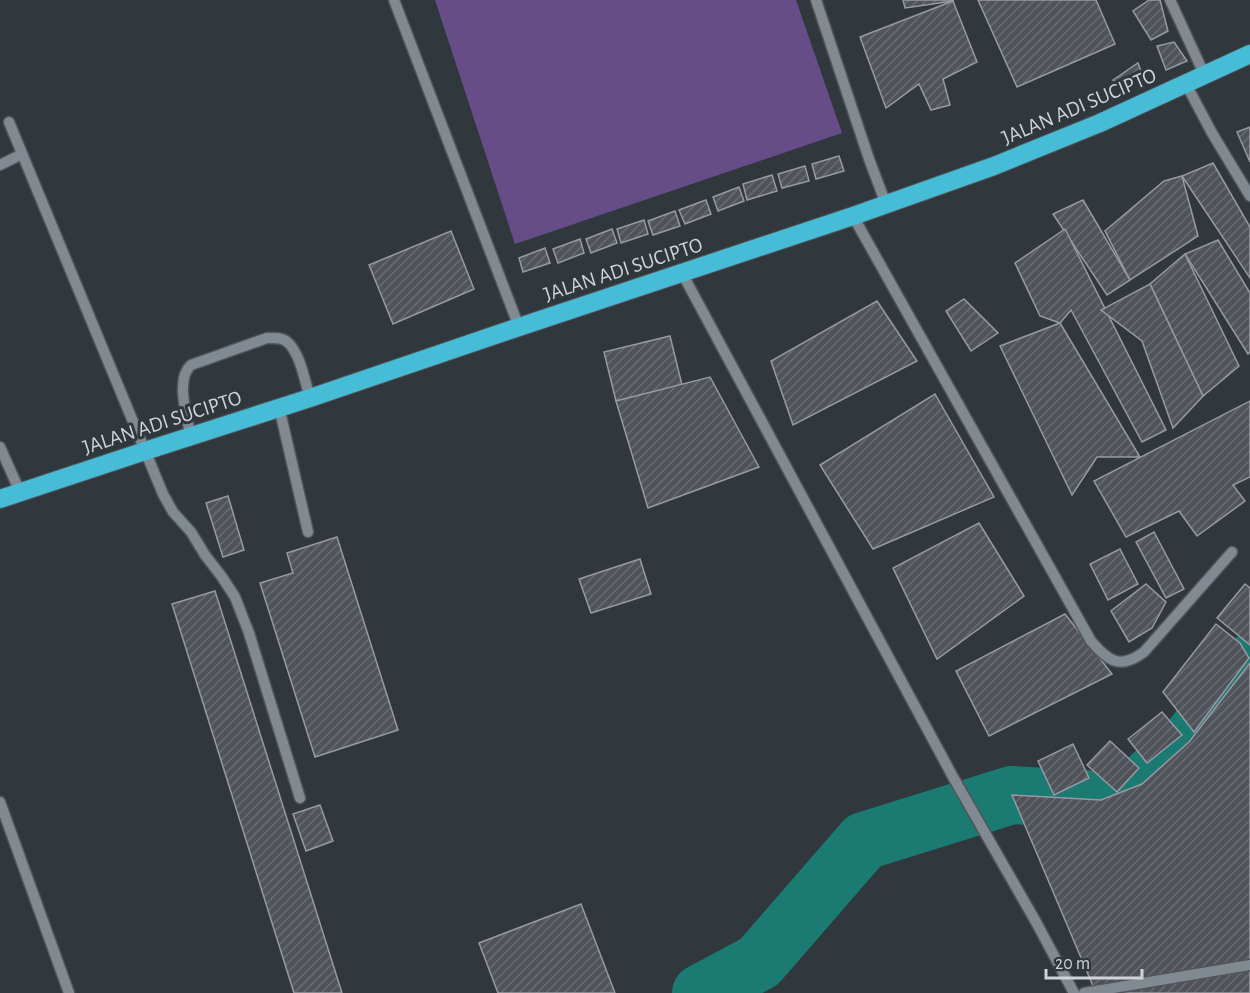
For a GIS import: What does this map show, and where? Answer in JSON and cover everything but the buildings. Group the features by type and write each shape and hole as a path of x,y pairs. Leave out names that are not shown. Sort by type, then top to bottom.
{"highway":[{"name":"JALAN ADI SUCIPTO","path":"0,499 310,398 853,216 994,166 1100,123 1250,54"}],"street":[{"path":"394,0 519,327"},
{"path":"816,0 886,204"},
{"path":"1170,0 1205,76"},
{"path":"1186,84 1250,196"},
{"path":"9,122 163,494 173,512 191,532 235,597 249,633 300,798"},
{"path":"0,165 22,154"},
{"path":"853,216 1091,641 1103,654 1119,662 1132,660 1144,652 1232,552"},
{"path":"682,273 953,777 1074,993"},
{"path":"191,437 183,394 184,375 188,368 267,338 282,339 290,346 298,359 310,398"},
{"path":"279,408 308,532"},
{"path":"0,447 20,492"},
{"path":"0,802 69,993"},
{"path":"1084,993 1250,965"}],"shaded area":[{"path":"435,0 796,0 842,133 515,244"}],"waterway":[{"path":"701,993 759,962 864,841 1012,795 1101,800 1142,784 1189,742 1250,663"}]}
